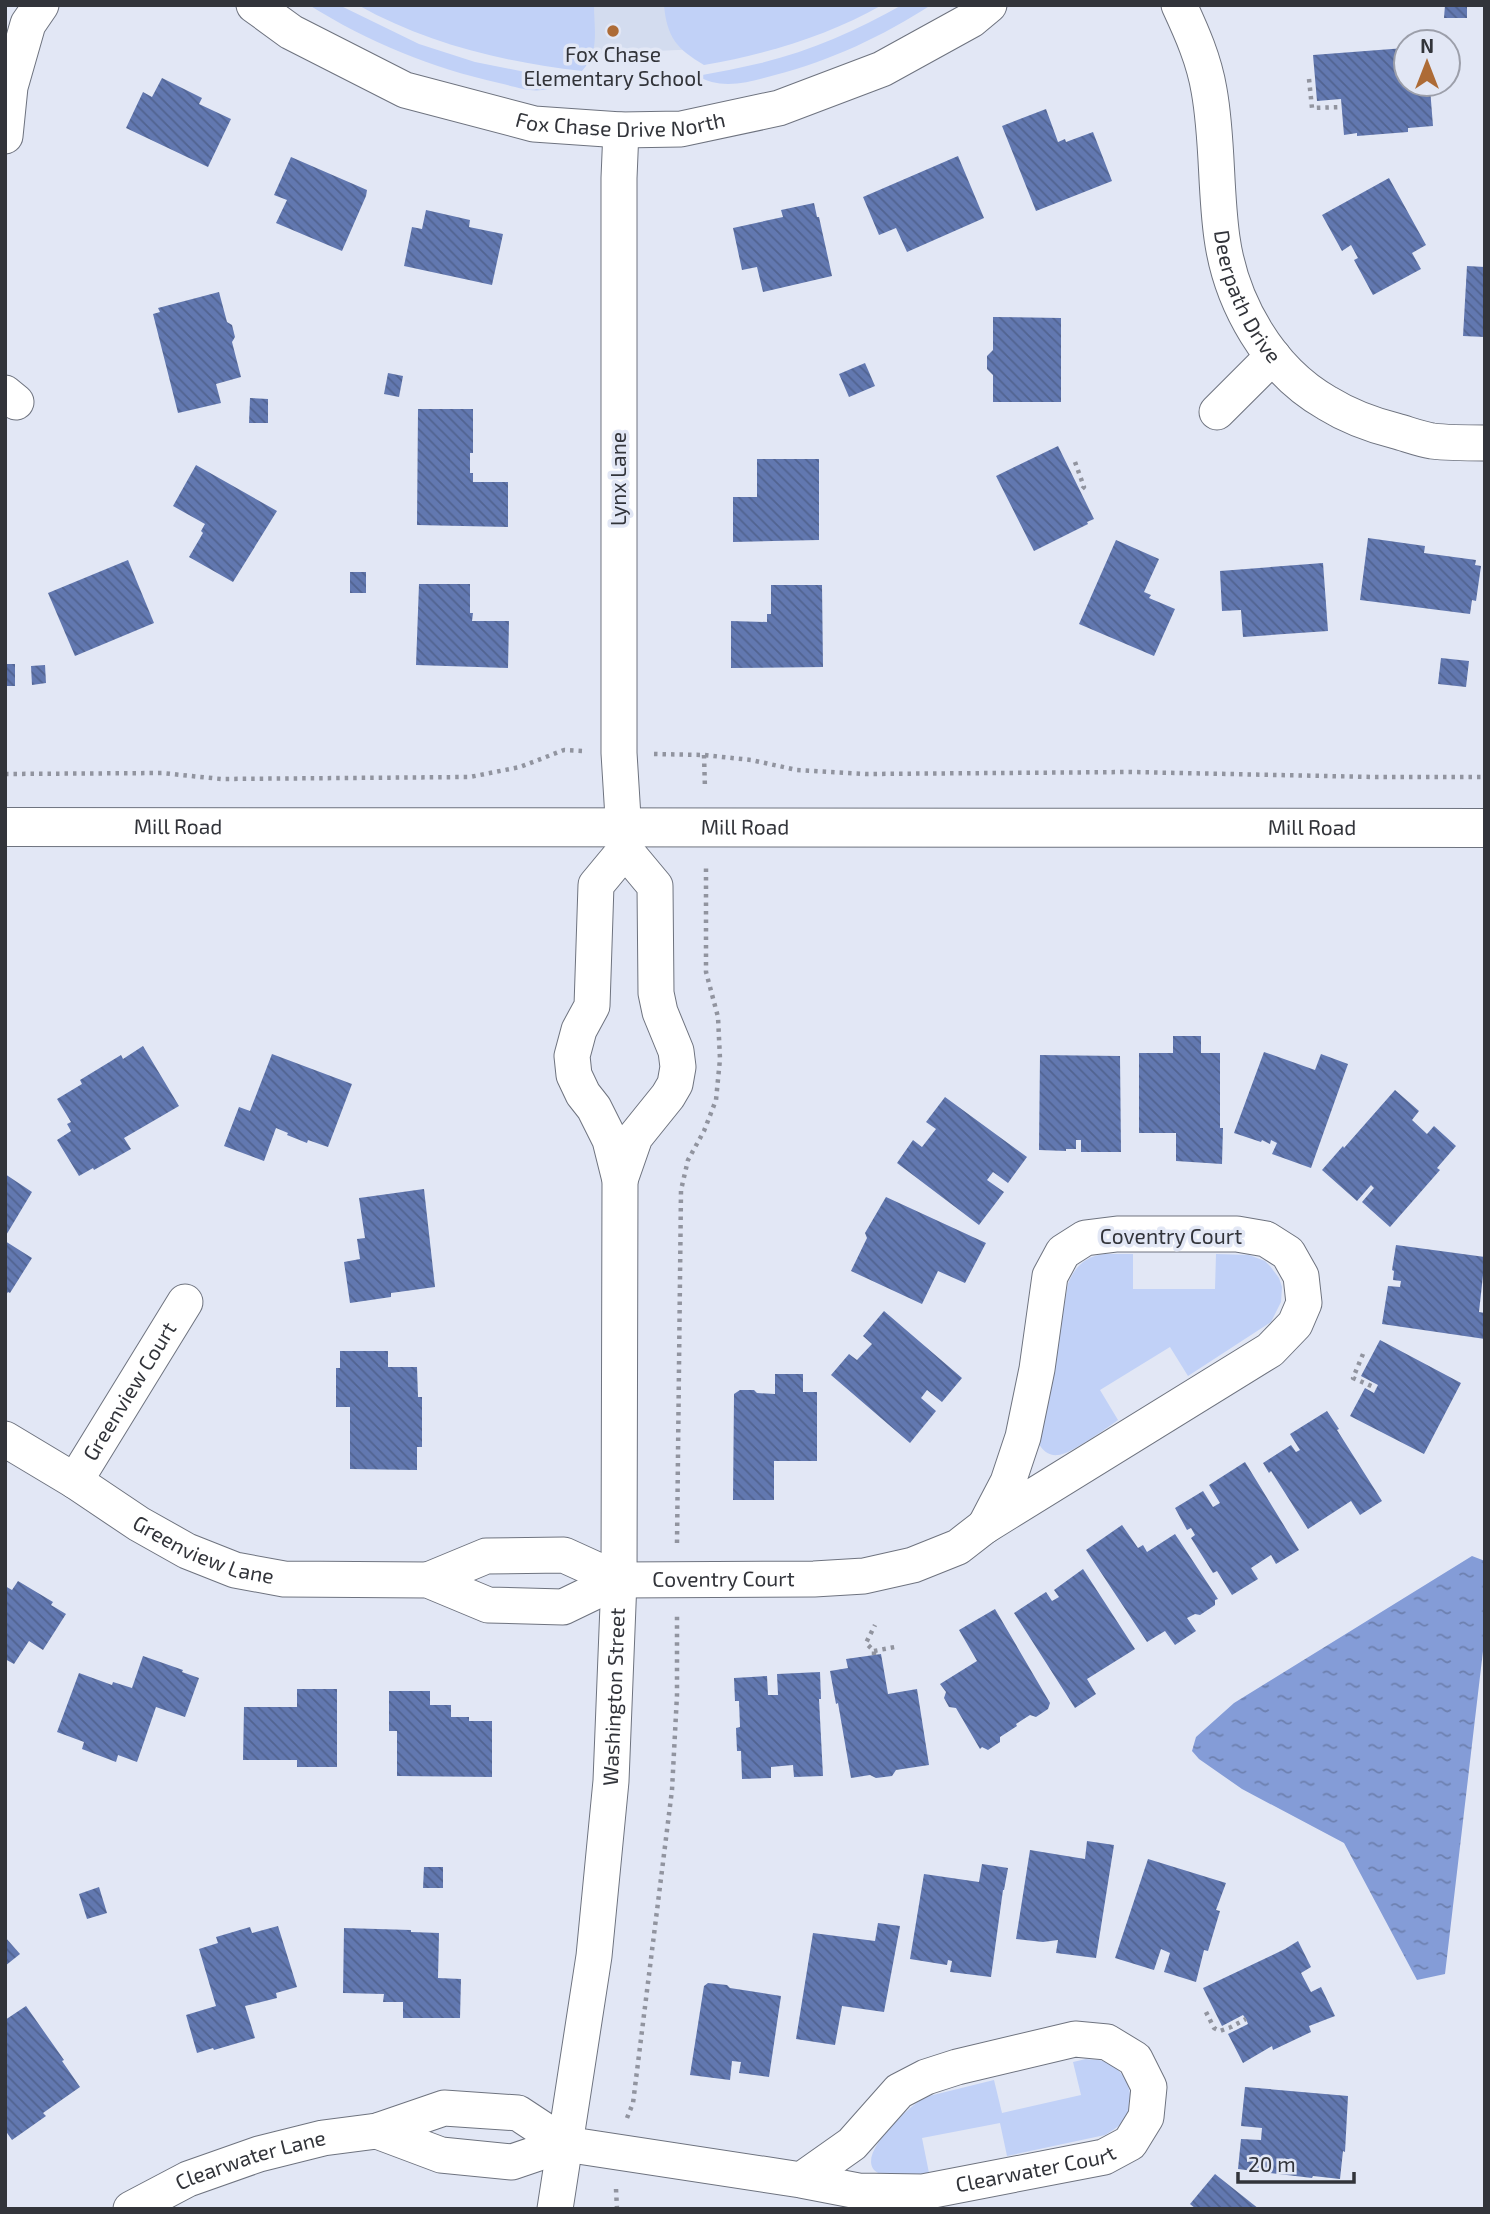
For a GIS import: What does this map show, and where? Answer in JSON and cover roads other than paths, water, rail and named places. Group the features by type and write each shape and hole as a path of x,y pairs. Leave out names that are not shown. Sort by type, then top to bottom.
{"street":[{"path":"5,136 10,87 28,24 41,5"},
{"name":"Fox Chase Drive North","path":"254,5 291,32 405,90 534,124 621,130 681,129 779,108 882,69 971,20 989,5"},
{"name":"Deerpath Drive","path":"1179,5 1198,46 1209,90 1222,242 1235,289 1251,324 1273,356 1298,381 1326,403 1372,425 1431,441 1485,443"},
{"name":"Lynx Lane","path":"621,130 619,752 624,838"},
{"path":"1217,412 1273,356"},
{"name":"Mill Road","path":"5,827 624,838 1485,828"},
{"name":"Washington Street","path":"555,2209 594,1956 610,1795 619,1580 620,1180 610,1140 574,1075 572,1056 574,1043 592,1006 596,886 624,838 655,886 656,993 660,1012 676,1051 678,1067 675,1084 668,1096 635,1137 620,1180"},
{"name":"Coventry Court","path":"619,1580 814,1579 864,1576 912,1565 958,1547 985,1526 1270,1350 1295,1324 1304,1303 1301,1276 1287,1253 1266,1239 1237,1234 1116,1234 1085,1238 1063,1252 1050,1276 1037,1369 1023,1437 1008,1482 985,1526"},
{"name":"Greenview Court","path":"75,1481 184,1302"},
{"name":"Greenview Lane","path":"5,1439 163,1538 187,1551 235,1570 284,1579 428,1580 488,1605 563,1607 619,1580"},
{"name":"Greenview Lane","path":"428,1580 486,1556 564,1555 619,1580"},
{"name":"Clearwater Court","path":"565,2144 858,2191 923,2192 1104,2157 1130,2143 1146,2117 1149,2087 1135,2059 1107,2042 1075,2039 957,2067 926,2077 899,2091 852,2144 801,2180"},
{"name":"Clearwater Lane","path":"131,2209 188,2179 259,2154 323,2138 377,2132 444,2108 518,2113 565,2144"},
{"name":"Clearwater Lane","path":"377,2132 441,2155 503,2162 512,2162 565,2144"}],"water":[{"path":"1472,1556 1485,1561 1485,1634 1445,1974 1417,1980 1344,1843 1242,1789 1199,1759 1192,1751 1196,1737 1234,1703"}],"place":[{"name":"Fox Chase Elementary School","path":"613,31"}]}
